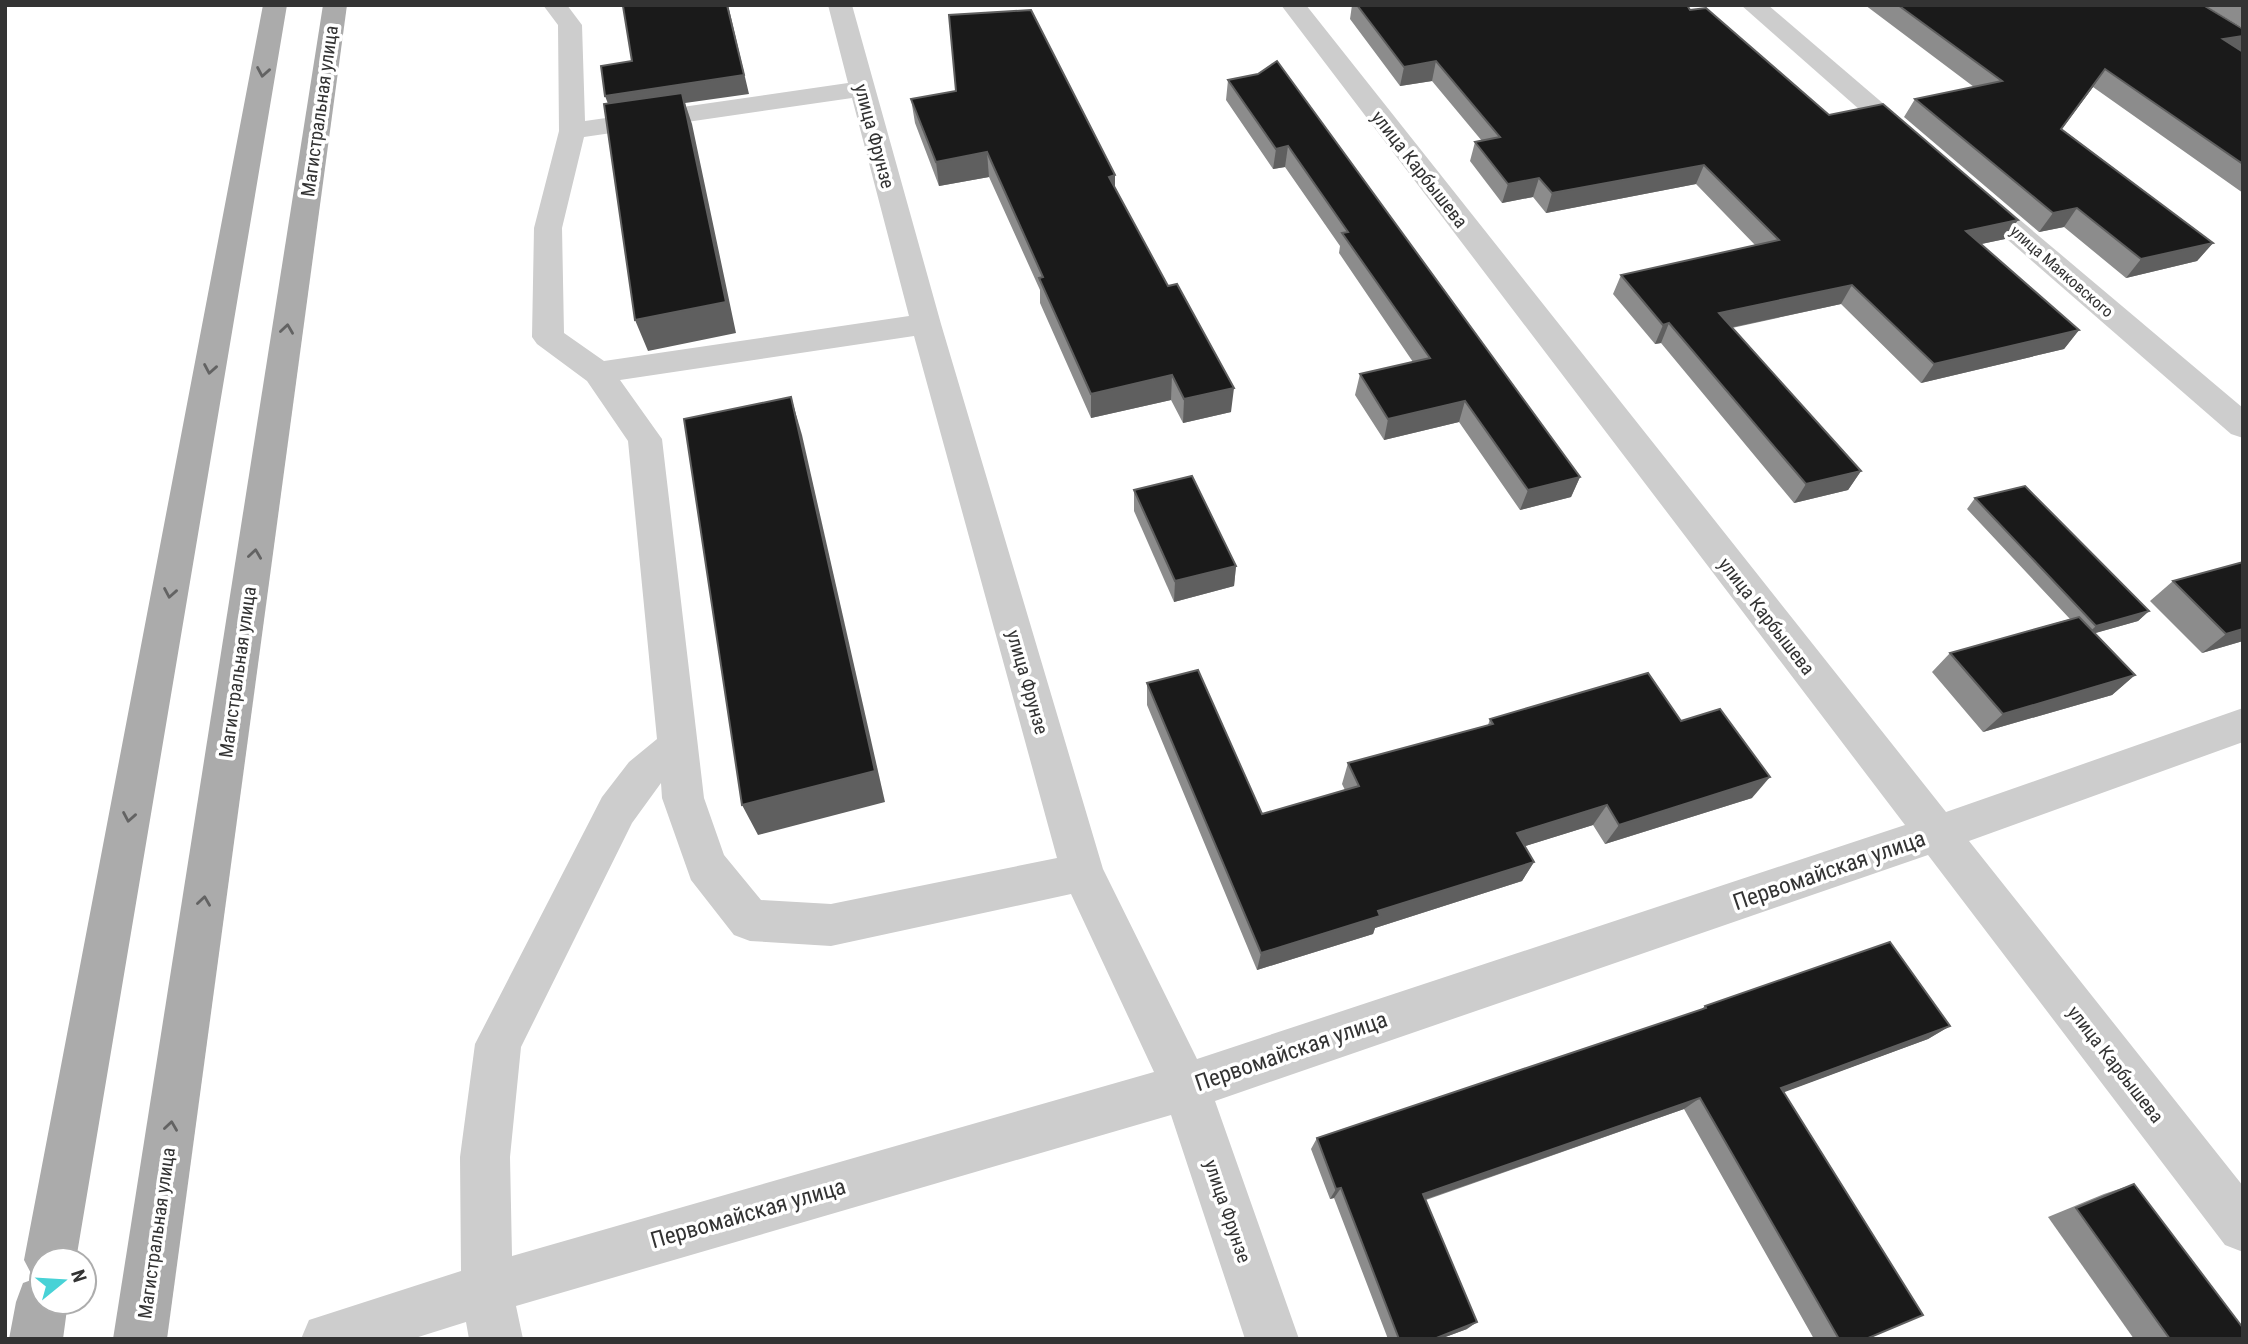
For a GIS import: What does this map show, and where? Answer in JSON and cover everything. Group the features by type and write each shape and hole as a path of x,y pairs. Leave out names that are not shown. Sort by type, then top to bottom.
{"main road":[{"name":"Магистральная улица","path":"140,1339 335,5"},
{"path":"53,1246 275,6"},
{"path":"36,1339 40,1316"}],"street":[{"path":"275,6 281,5"},
{"path":"555,5 570,25 572,131 548,228 548,337 598,373 645,439 683,798 706,866 750,920 831,925 1082,872"},
{"name":"улица Фрунзе","path":"840,5 926,324 1082,872 1186,1087 1272,1339"},
{"name":"улица Карбышева","path":"1293,5 2243,1227"},
{"name":"улица Маяковского","path":"1753,5 2243,426"},
{"path":"572,131 862,89"},
{"path":"598,373 926,324"},
{"name":"Первомайская улица","path":"328,1339 487,1289 1186,1087 1936,834 2243,725"},
{"path":"496,1339 487,1289 485,1157 498,1044 617,810 643,774 678,745"}],"building":[{"path":"727,5 744,75 605,96 601,66 632,61 623,6"},
{"path":"1357,5 1687,5 1690,10 1706,8 1829,115 1883,104 2018,220 1966,231 2079,330 1934,364 1852,285 1719,313 1861,471 1806,484 1669,323 1663,325 1621,275 1779,240 1704,165 1552,193 1539,178 1508,184 1475,142 1500,137 1436,61 1404,67"},
{"path":"1898,5 2203,5 2243,29 2243,36 2223,39 2243,52 2243,164 2105,69 2061,129 2213,243 2141,259 2077,208 2053,213 1915,99 2002,81"},
{"path":"1031,10 1115,175 1109,177 1168,286 1177,284 1234,388 1184,399 1172,375 1091,394 987,152 936,162 911,99 956,91 949,15"},
{"path":"1277,61 1580,477 1528,490 1465,401 1388,419 1360,374 1430,358 1342,233 1348,232 1288,146 1276,149 1228,80 1258,74"},
{"path":"682,93 726,302 635,320 604,104"},
{"path":"791,397 875,771 742,805 684,419"},
{"path":"1192,476 1236,566 1175,581 1134,490"},
{"path":"2025,486 2149,611 2096,626 1975,498"},
{"path":"2243,562 2243,629 2226,634 2173,581"},
{"path":"2079,617 2135,675 2003,714 1950,653"},
{"path":"1198,670 1262,814 1359,786 1348,763 1493,724 1490,719 1648,673 1681,721 1720,709 1770,777 1619,825 1607,805 1517,833 1534,862 1378,911 1380,916 1261,953 1147,683"},
{"path":"1890,942 1950,1026 1781,1088 1923,1315 1866,1339 1839,1339 1700,1098 1423,1194 1477,1322 1434,1339 1399,1339 1341,1188 1336,1189 1317,1138 1706,1008 1705,1006"},
{"path":"2134,1184 2243,1328 2243,1339 2170,1339 2076,1208"}]}
